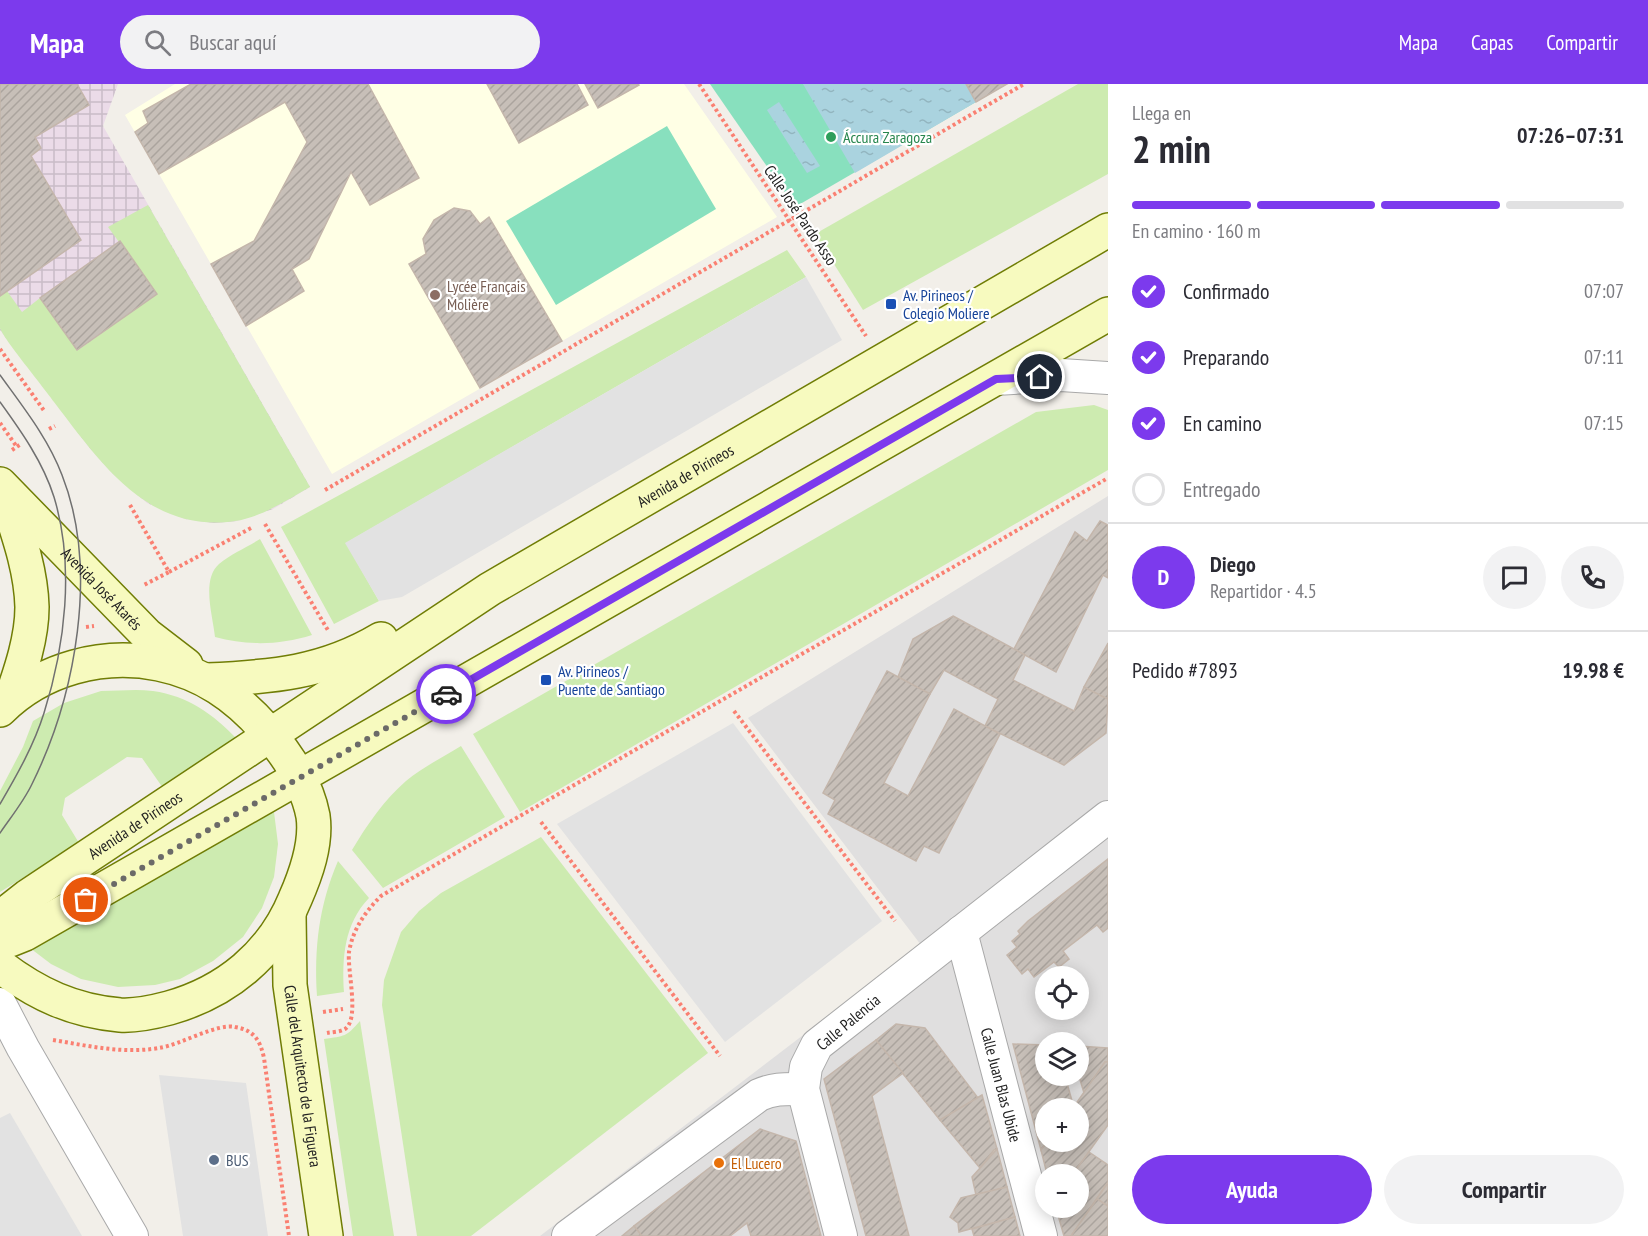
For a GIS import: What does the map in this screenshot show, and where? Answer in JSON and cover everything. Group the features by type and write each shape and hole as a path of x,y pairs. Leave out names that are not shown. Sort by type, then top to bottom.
{"main road":[{"name":"Avenida de Pirineos","path":"0,918 28,896 490,590 1108,230"},
{"path":"0,940 10,940 25,934 1108,314"},
{"name":"Avenida José Atarés","path":"1,485 147,635 207,680"},
{"name":"Avenida José Atarés","path":"1,485 28,569 32,610 20,672 5,704"},
{"path":"207,680 306,671 344,658 415,620 490,590"},
{"path":"0,966 25,985 60,1002 123,1015 155,1012 210,993 245,969 278,935 289,915 305,875 312,844 313,818 308,796 299,778 270,735 241,704 207,680 175,667 141,660 106,660 40,679 5,704"},
{"name":"Calle del Arquitecto de la Figuera","path":"289,915 290,985 326,1236"}],"street":[{"path":"996,379 1061,375 1108,378"},
{"name":"Calle Palencia","path":"803,1089 806,1067 817,1045 1108,817"},
{"name":"Calle Juan Blas Ubide","path":"961,932 1041,1236"},
{"path":"0,1004 132,1236"},
{"path":"568,1236 759,1095 781,1088 803,1089 841,1236"}],"path":[{"name":"Calle José Pardo Asso","path":"699,84 883,361"},
{"path":"325,490 1024,84"},
{"path":"0,349 45,412"},
{"path":"0,423 19,446 12,450"},
{"path":"49,429 55,426"},
{"path":"318,1034 344,1029 350,1024 353,1016 349,952 356,928 364,912 381,896 1108,478"},
{"path":"130,505 169,572"},
{"path":"264,524 332,638"},
{"path":"141,586 253,527"},
{"path":"734,711 895,921"},
{"path":"542,822 720,1056"},
{"path":"261,1044 289,1236"}],"shaded area":[{"path":"0,84 118,84 103,126 310,487 273,509 237,521 214,523 185,519 147,503 111,472 88,446 0,330"},
{"name":"Lycée Français Molière","path":"175,84 684,84 777,217 332,474 125,115"},
{"path":"806,277 842,340 402,597 379,601 345,543"},
{"path":"1108,496 1108,1236 540,1236 921,945 748,718"},
{"path":"733,723 882,921 725,1042 557,824"},
{"name":"BUS","path":"159,1075 246,1083 268,1236 183,1236"},
{"path":"10,1113 82,1236 0,1236 0,1118"}],"green space":[{"name":"Áccura Zaragoza","path":"710,84 1007,84 795,207"},
{"path":"1078,84 1108,84 1108,174 863,310 815,234"},
{"path":"667,126 716,209 556,305 506,221"},
{"path":"148,205 310,487 255,516 235,521 204,522 176,516 152,505 129,489 89,448 0,328 0,296 7,291 22,312 40,298 78,350 157,294 108,227"},
{"path":"787,250 806,277 346,543 379,601 334,624 281,527"},
{"path":"1094,405 1108,410 1108,470 520,812 473,734 1036,412"},
{"path":"260,539 312,635 288,641 264,643 240,642 215,637 209,589 210,579 224,560"},
{"path":"147,690 178,697 209,714 237,739 163,788 142,758 127,757 65,798 62,815 79,843 0,892 0,791 23,747 33,721 64,703 101,691"},
{"path":"461,746 505,817 383,888 352,850 376,813 398,788 419,771"},
{"path":"274,812 278,844 274,877 262,908 243,937 213,961 180,979 155,985 118,987 81,979 51,964 30,948"},
{"path":"541,837 708,1053 471,1236 417,1236 382,1005 384,980 401,932 419,911 441,893"},
{"path":"338,861 369,898 354,919 346,942 344,992 317,996 316,961 319,927 326,894"},
{"path":"360,1021 394,1236 353,1236 324,1039 345,1035"}],"water":[{"path":"803,84 966,84 976,102 855,173"},
{"path":"779,102 820,166 807,173 767,110"}],"building":[{"path":"0,84 77,84 89,105 35,137 41,148 31,156 81,240 0,296"},
{"path":"191,84 368,84 419,178 370,205 351,172 309,259 292,269 304,291 246,326 211,264 254,241 307,142 285,102 159,174 135,132 148,123 143,111"},
{"path":"487,84 577,84 588,105 519,143"},
{"path":"585,84 638,84 639,85 598,108"},
{"path":"966,84 1007,84 976,102"},
{"path":"454,208 470,211 480,224 489,217 562,341 480,388 409,264 426,254 423,239 434,220"},
{"path":"120,241 157,294 77,350 40,298"},
{"path":"1100,521 1108,525 1108,578 1103,575 1056,672 1014,649 1075,532 1087,541"},
{"path":"953,616 1025,655 1013,680 1074,711 1084,687 1108,699 1106,733 1064,765 985,726 998,699 944,670 930,694 898,677 913,639"},
{"path":"1108,643 1108,699 1084,687"},
{"path":"887,671 930,694 884,783 908,796 954,709 1000,734 939,853 924,846 916,861 828,814 835,800 823,793"},
{"path":"1108,859 1108,928 1103,932 1097,925 1063,951 1069,959 1060,966 1054,962 1049,966 1035,966 1034,977 1028,969 1022,974 1007,955 1017,947 1012,941 1020,934 1018,931"},
{"path":"896,1024 925,1028 978,1098 940,1120 876,1040"},
{"path":"876,1040 903,1073 872,1096 909,1236 866,1236 824,1079"},
{"path":"1013,1044 1035,1045 1035,1086 1068,1086 1071,1098 1035,1098 1035,1127"},
{"path":"1089,1047 1108,1048 1108,1062 1105,1062 1089,1086"},
{"path":"1105,1062 1108,1062 1108,1125 1089,1152 1089,1098 1080,1098"},
{"path":"1082,1086 1089,1086 1084,1093"},
{"path":"982,1095 997,1149 980,1168 940,1120"},
{"path":"760,1129 796,1141 821,1236 751,1236 747,1223 730,1236 642,1236 634,1226"},
{"path":"997,1149 1007,1187 976,1195 972,1177"},
{"path":"1042,1152 1089,1152 1080,1164 1044,1164"},
{"path":"1089,1152 1108,1165 1108,1182 1089,1210 1089,1164 1080,1164"},
{"path":"1108,1185 1108,1206 1097,1199"},
{"path":"1007,1187 1015,1217 959,1232 958,1223 950,1217 961,1198"},
{"path":"1097,1199 1108,1206 1108,1236 1071,1236 1084,1218 1089,1218 1089,1210"},
{"path":"1015,1217 1020,1236 974,1236 972,1229"},
{"path":"1059,1218 1083,1218 1071,1236 1064,1236"},
{"path":"634,1226 642,1236 622,1236"}],"tram line":[{"path":"0,375 42,436 62,475 73,512 79,550 80,591 71,672 60,711 32,784 0,833"},
{"path":"0,402 31,447 54,497 60,523 66,578 62,633 44,713 19,771 0,804"}],"way so far":[{"path":"86,900 446,694"}],"place":[{"name":"Áccura Zaragoza","path":"831,137"},
{"name":"Lycée Français Molière","path":"435,295"},
{"name":"Av. Pirineos / Colegio Moliere","path":"891,304"},
{"name":"Av. Pirineos / Puente de Santiago","path":"546,680"},
{"name":"BUS","path":"214,1160"},
{"name":"El Lucero","path":"719,1163"}],"route":[{"path":"446,694 996,379 1040,377"}]}
